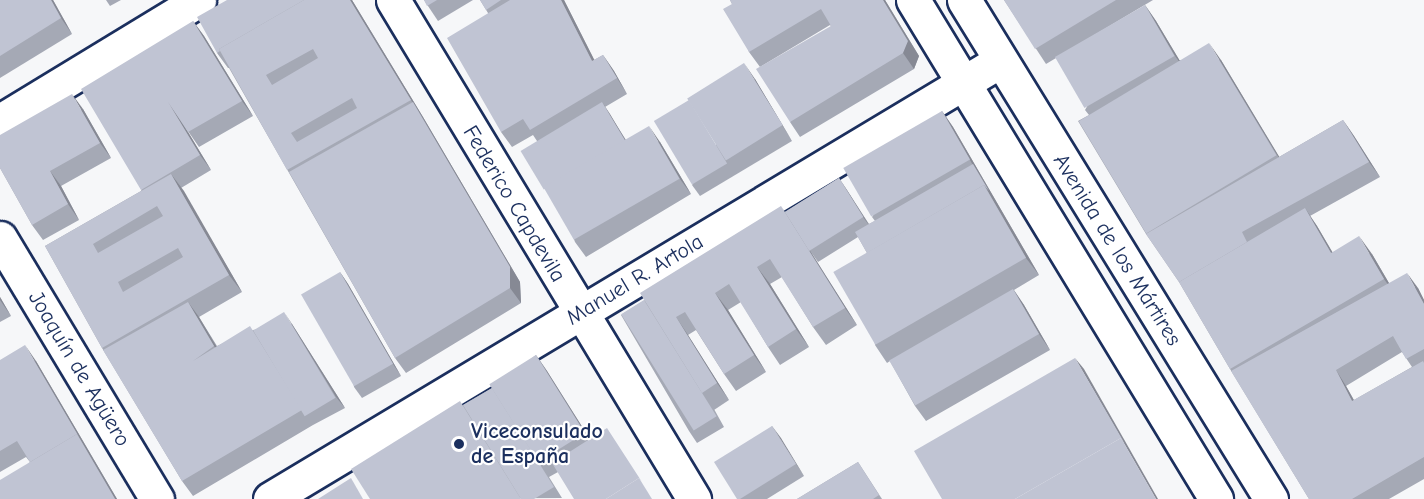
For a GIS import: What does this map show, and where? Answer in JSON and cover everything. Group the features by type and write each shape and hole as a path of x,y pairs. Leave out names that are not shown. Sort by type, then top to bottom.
{"street":[{"path":"0,121 199,0"},
{"name":"Federico Capdevila","path":"393,0 579,314 694,499"},
{"name":"Avenida de los Mártires","path":"913,0 1216,499"},
{"name":"Avenida de los Mártires","path":"964,0 1270,499"},
{"name":"Manuel R. Artola","path":"270,499 1000,61"},
{"name":"Joaquín de Agüero","path":"0,238 157,499"}],"building":[{"path":"0,0 51,0 61,18 0,56"},
{"path":"227,0 304,0 219,49 217,53 197,17"},
{"path":"304,0 350,0 411,100 287,170 219,49","holes":["313,49 318,58 272,85 266,75","352,98 357,108 297,142 291,133"]},
{"path":"424,0 437,0 427,6"},
{"path":"480,0 501,0 486,10"},
{"path":"510,0 561,0 592,61 603,55 617,78 530,130 523,119 501,132 447,38"},
{"path":"730,0 883,0 908,41 903,53 790,122 756,69 831,26 821,9 749,52 723,9 732,4"},
{"path":"1004,0 1116,0 1035,49"},
{"path":"1145,5 1174,56 1084,108 1055,57"},
{"path":"193,21 242,101 188,132 168,102 200,155 141,190 81,89"},
{"path":"1209,43 1276,155 1146,234 1079,121"},
{"path":"744,63 783,125 726,160 687,99"},
{"path":"72,94 100,143 50,171 68,204 32,225 0,168 0,135"},
{"path":"689,100 727,163 692,185 654,121"},
{"path":"413,102 510,267 510,288 395,358 289,172"},
{"path":"602,102 625,141 544,190 521,151"},
{"path":"942,111 970,159 871,216 843,168"},
{"path":"1343,120 1369,162 1242,232 1247,242 1179,282 1146,234"},
{"path":"649,126 680,179 574,240 543,187"},
{"path":"973,164 989,191 984,185 867,253 855,232"},
{"path":"171,174 229,275 102,348 45,246","holes":["157,206 163,216 98,253 93,244","178,248 183,257 123,292 118,282"]},
{"path":"839,178 863,217 809,251 785,212"},
{"path":"984,185 1026,258 875,345 833,272"},
{"path":"781,206 845,308 813,327 770,259 757,267 796,329 768,347 729,284 715,293 754,355 724,374 685,312 676,317 717,383 702,393 640,293"},
{"path":"1305,208 1331,253 1359,236 1384,279 1230,369 1179,282"},
{"path":"340,272 393,364 354,386 301,294"},
{"path":"1407,273 1424,304 1424,349 1406,359 1393,336 1336,370 1352,401 1423,361 1424,457 1352,499 1309,499 1231,371"},
{"path":"1013,289 1039,334 915,406 889,361"},
{"path":"644,300 717,416 694,430 621,314"},
{"path":"188,302 214,346 193,361 250,326 302,410 182,481 103,350"},
{"path":"284,312 336,398 305,416 253,331"},
{"path":"25,345 79,437 77,434 30,462 17,441 0,451 0,360"},
{"path":"536,355 585,433 538,462 489,384"},
{"path":"1075,358 1125,444 1121,438 1015,499 942,499 914,451"},
{"path":"492,388 554,487 534,499 521,499 463,405"},
{"path":"460,401 521,499 370,499 351,469"},
{"path":"772,426 796,464 737,499 714,462"},
{"path":"607,428 642,482 639,478 606,499 574,499 552,463"},
{"path":"77,434 115,499 0,499 0,480"},
{"path":"1121,438 1156,499 1015,499"},
{"path":"858,462 879,495 873,499 797,499"},
{"path":"351,478 363,499 318,499"},
{"path":"639,478 652,499 606,499"}],"place":[{"name":"Viceconsulado de España","path":"459,444"}]}
